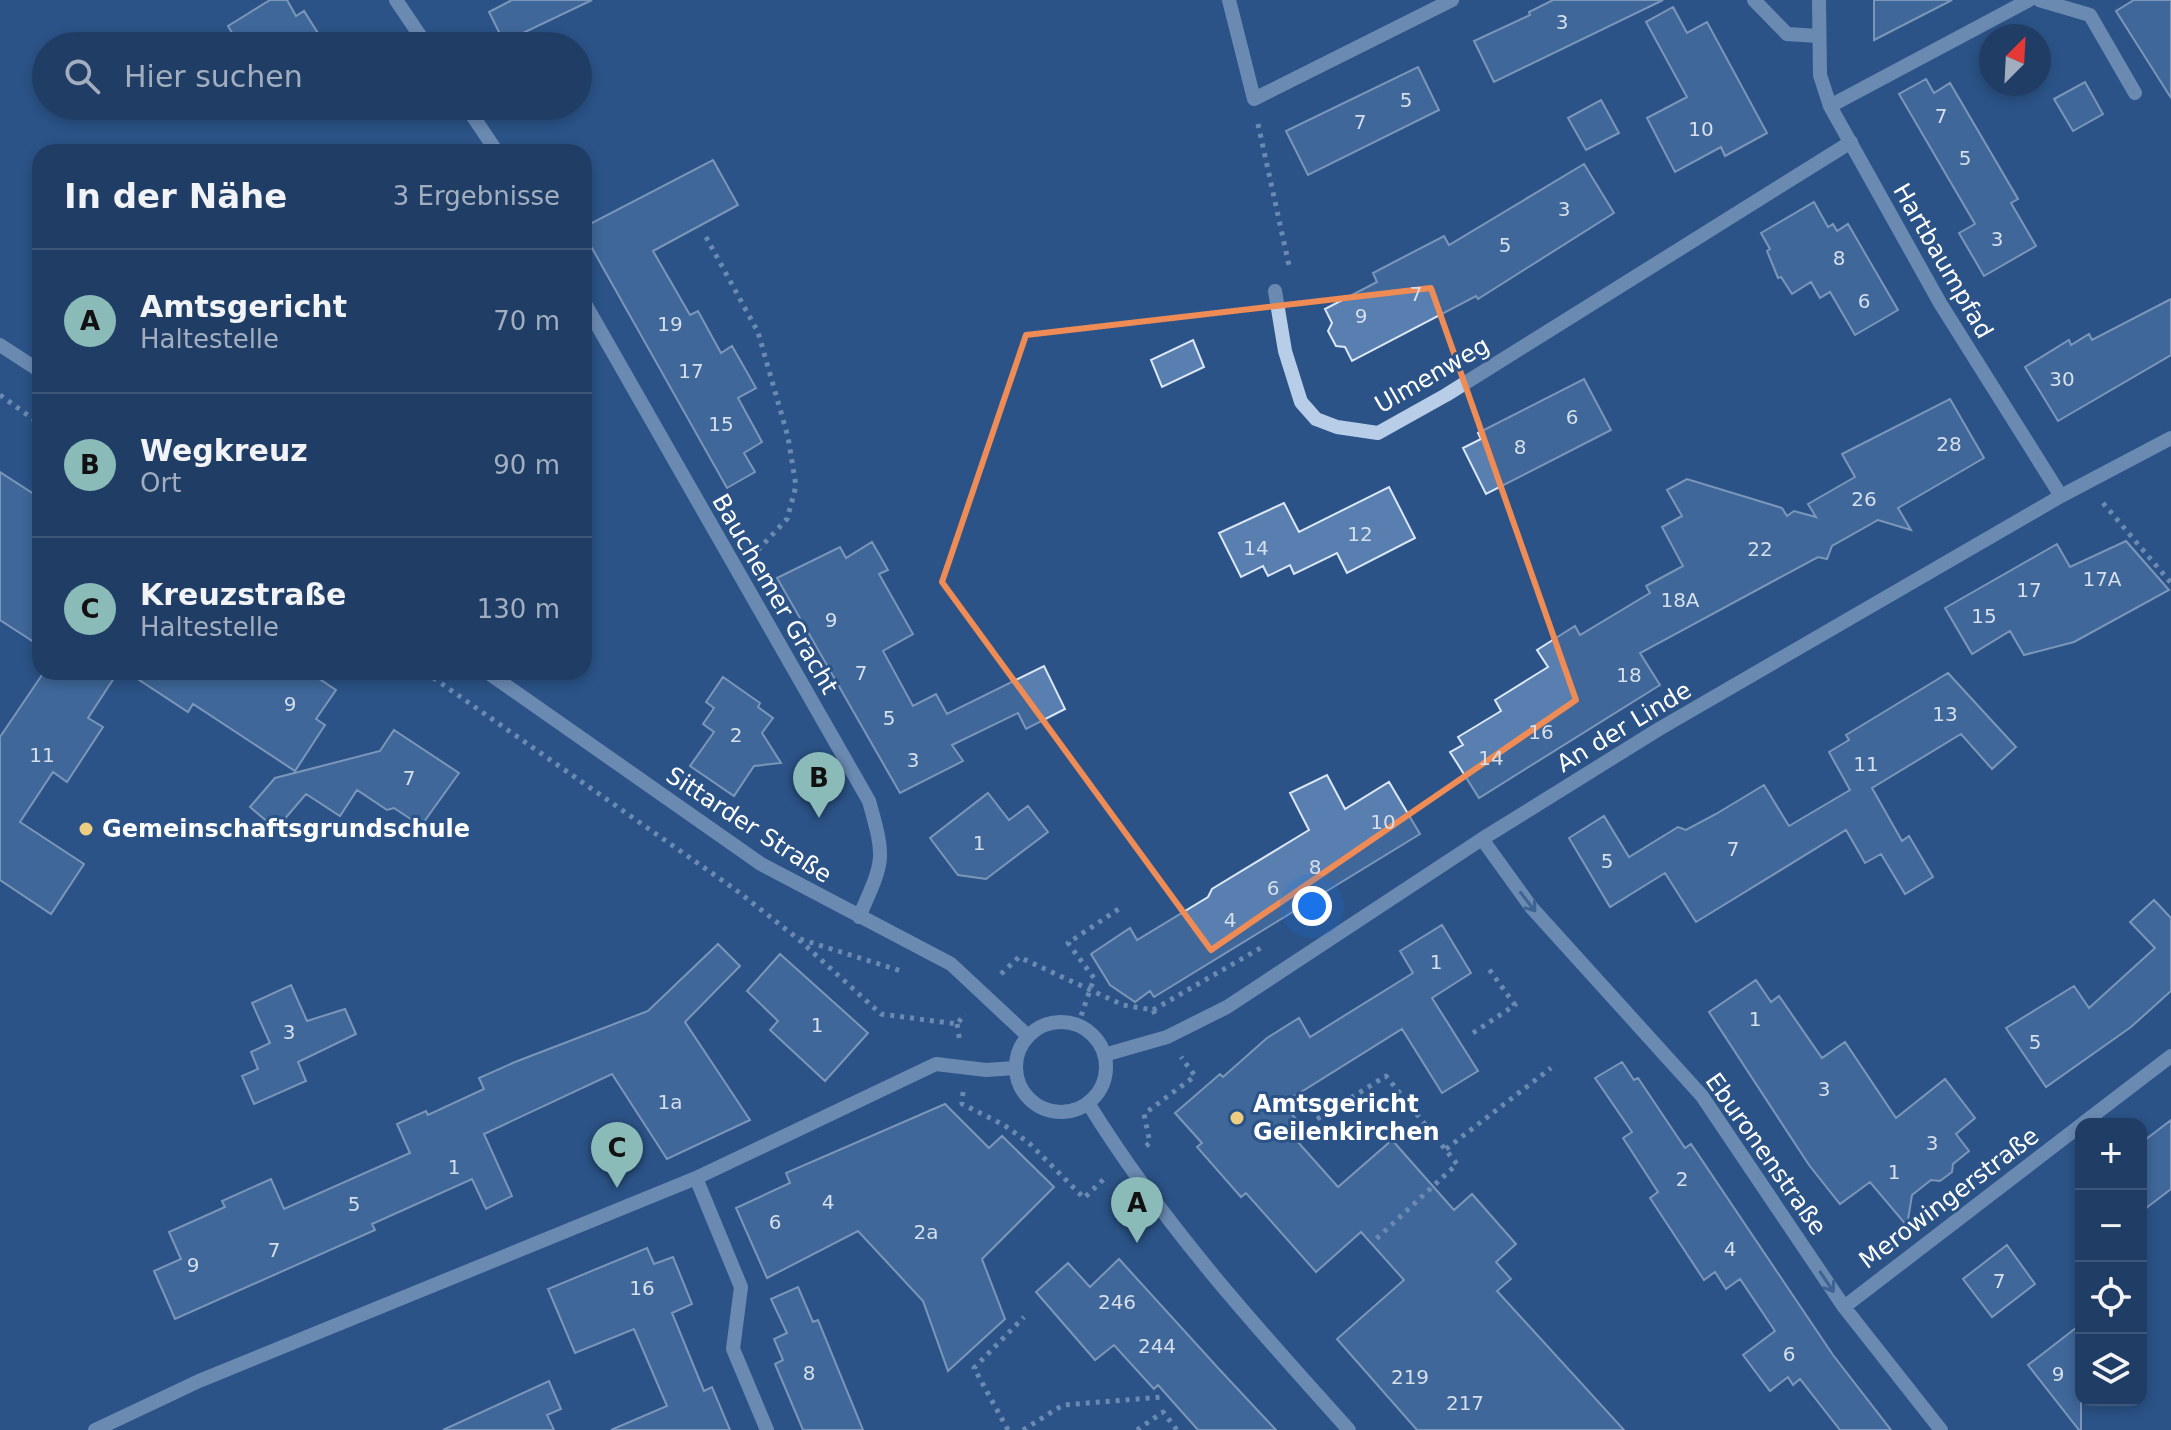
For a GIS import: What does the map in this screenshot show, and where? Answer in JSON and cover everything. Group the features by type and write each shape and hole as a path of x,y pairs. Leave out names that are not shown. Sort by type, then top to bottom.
{"street":[{"path":"396,0 418,32"},
{"path":"1229,0 1254,99 1452,0"},
{"path":"1754,0 1787,34 1818,36"},
{"name":"Hartbaumpfad","path":"1819,0 1820,75 1830,106 1940,303 2061,496"},
{"path":"1830,106 2029,0"},
{"path":"2039,0 2090,15 2135,93"},
{"path":"475,120 492,144"},
{"name":"Ulmenweg","path":"1275,291 1285,351 1301,402 1316,419 1337,427 1378,433 1446,395 1851,142"},
{"name":"Bauchemer Gracht","path":"592,316 869,801 881,842 882,865 859,917"},
{"path":"0,345 32,366"},
{"name":"An der Linde","path":"1104,1055 1167,1037 1227,1007 1482,839 1659,729 2061,496 2171,438"},
{"name":"Sittarder Straße","path":"498,680 761,864 951,964 1028,1036"},
{"name":"Eburonenstraße","path":"1482,839 1531,907 1702,1096 1844,1307 1941,1430"},
{"path":"1051,1023 1078,1025 1090,1033 1104,1055 1106,1073 1100,1090 1088,1103 1065,1112 1041,1108 1023,1092 1015,1068 1018,1051 1028,1036 1051,1023"},
{"name":"Merowingerstraße","path":"2090,1118 2171,1056"},
{"path":"95,1430 211,1376 696,1178 936,1064 986,1070 1015,1068"},
{"path":"1088,1103 1154,1204 1264,1337 1349,1430"},
{"name":"Merowingerstraße","path":"1844,1307 2075,1129"},
{"path":"696,1178 741,1287 733,1349 767,1430"}],"path":[{"path":"1254,99 1264,165 1291,274 1275,291"},
{"path":"706,237 758,332 788,437 796,486 787,519 737,572"},
{"path":"0,395 32,418"},
{"path":"2091,482 2110,515 2171,583"},
{"path":"436,680 724,881 797,938 930,981 951,964"},
{"path":"1078,1025 1094,978 1068,943 1123,906"},
{"path":"1473,1033 1515,1005 1486,965"},
{"path":"1446,1149 1551,1068"},
{"path":"1317,1119 1386,1076 1457,1164 1374,1241"},
{"path":"1008,1430 974,1368 1024,1317"},
{"path":"1023,1430 1063,1405 1162,1397"},
{"path":"1137,1430 1163,1412 1177,1430"}],"highlighted area":[{"path":"1431,288 1576,700 1211,950 942,582 1026,335"}],"building":[{"path":"270,0 287,0 296,16 304,11 317,32 232,32 228,26"},
{"path":"512,0 592,0 525,32 499,32 489,12"},
{"path":"1553,0 1663,0 1494,82 1474,41 1530,15 1529,12"},
{"path":"1874,0 1952,0 1874,40"},
{"path":"2134,0 2171,0 2171,98 2116,11"},
{"path":"1673,7 1687,33 1707,22 1767,133 1725,156 1721,147 1675,172 1647,118 1687,97 1646,22"},
{"path":"1418,67 1439,110 1308,175 1286,131"},
{"path":"1926,79 1934,93 1950,83 2018,199 2011,203 2036,246 1984,276 1959,233 1975,224 1899,94"},
{"path":"2085,82 2103,114 2073,131 2054,99"},
{"path":"1601,100 1619,133 1586,150 1568,118"},
{"path":"713,160 738,205 653,251 690,315 698,311 721,353 732,346 756,388 738,398 762,442 744,453 755,472 727,488 592,248 592,223"},
{"path":"1584,164 1614,213 1478,299 1476,296 1352,361 1345,347 1336,346 1328,331 1332,323 1325,309 1377,282 1373,273 1444,236 1449,245"},
{"path":"1814,202 1828,227 1833,224 1837,231 1848,224 1898,310 1855,335 1830,292 1820,298 1811,282 1792,294 1781,277 1778,278 1767,251 1770,249 1761,233"},
{"path":"2171,299 2171,355 2058,421 2025,367 2069,340 2071,345 2089,334 2092,340"},
{"path":"1193,340 1204,367 1162,387 1151,360"},
{"path":"1584,379 1611,430 1486,494 1463,448 1481,439 1478,433"},
{"path":"1950,399 1984,458 1898,508 1911,530 1878,520 1832,546 1827,559 1818,557 1640,653 1660,685 1479,798 1450,752 1463,745 1458,737 1501,711 1495,700 1548,667 1537,650 1575,626 1580,635 1650,593 1646,586 1683,566 1662,527 1682,516 1667,490 1687,479 1782,508 1787,516 1794,511 1816,517 1808,504 1855,477 1842,454"},
{"path":"0,472 32,493 32,641 0,620"},
{"path":"1389,487 1415,538 1347,573 1337,553 1294,574 1290,565 1268,576 1263,566 1241,577 1219,533 1284,503 1299,532"},
{"path":"2126,541 2169,590 2074,642 2024,655 2010,631 1972,654 1945,608 2057,544 2070,567"},
{"path":"872,542 888,570 879,574 913,634 883,651 913,706 936,694 947,714 1044,666 1065,709 1026,729 1018,713 952,745 963,761 900,793 777,578 840,547 846,558"},
{"path":"1948,673 2016,747 1992,769 1961,734 1872,788 1902,841 1909,836 1933,877 1905,894 1881,854 1865,863 1846,830 1696,922 1665,873 1610,907 1569,838 1604,816 1629,857 1678,827 1686,830 1764,785 1789,826 1850,790 1829,752 1849,740 1846,735"},
{"path":"723,677 760,703 758,707 773,718 762,733 781,763 754,766 734,796 690,766 714,732 703,724 714,708 706,702"},
{"path":"39,680 113,680 88,718 103,727 67,782 53,772 20,822 84,864 51,914 0,880 0,737"},
{"path":"139,680 321,680 336,690 316,719 325,725 295,771 193,704 188,712"},
{"path":"394,730 459,773 421,826 394,808 387,810 357,790 340,816 306,794 276,829 250,807 275,778 380,751"},
{"path":"1327,775 1345,809 1389,782 1420,834 1154,997 1150,991 1135,1002 1110,985 1091,954 1130,928 1137,940 1208,897 1212,889 1309,830 1290,793"},
{"path":"988,793 1009,820 1028,806 1048,832 986,879 958,875 930,838"},
{"path":"2154,900 2171,918 2171,991 2131,1027 2046,1087 2006,1028 2074,986 2089,1008 2155,948 2130,922"},
{"path":"1442,925 1471,973 1432,998 1478,1071 1442,1093 1402,1029 1282,1104 1300,1123 1289,1132 1338,1187 1392,1140 1454,1210 1472,1194 1516,1244 1496,1262 1511,1279 1497,1291 1624,1430 1417,1430 1337,1339 1404,1280 1361,1232 1316,1272 1246,1193 1241,1197 1197,1147 1202,1143 1175,1113 1220,1074 1223,1077 1267,1038 1299,1018 1310,1037 1413,973 1400,951"},
{"path":"718,944 740,966 685,1022 750,1120 667,1159 612,1074 484,1134 512,1196 486,1209 472,1179 372,1224 375,1230 175,1319 154,1271 181,1259 169,1232 225,1207 222,1201 271,1179 284,1209 410,1153 397,1124 426,1111 428,1115 484,1089 479,1078 648,1011"},
{"path":"780,954 868,1033 825,1081 770,1030 778,1021 747,991"},
{"path":"1756,980 1771,1002 1779,996 1822,1058 1845,1042 1896,1118 1945,1079 1975,1118 1956,1134 1969,1151 1953,1164 1952,1172 1940,1181 1931,1180 1912,1195 1907,1226 1870,1182 1840,1204 1809,1165 1709,1012"},
{"path":"291,985 307,1021 345,1009 356,1034 298,1062 306,1081 254,1104 242,1076 258,1069 251,1052 270,1043 252,1003"},
{"path":"1622,1062 1634,1080 1638,1078 1685,1148 1691,1144 1833,1355 1891,1430 1840,1430 1800,1379 1793,1385 1788,1377 1770,1391 1743,1355 1775,1331 1740,1279 1726,1289 1715,1272 1704,1280 1650,1198 1658,1192 1623,1138 1632,1132 1595,1078"},
{"path":"945,1104 989,1148 1002,1136 1054,1187 982,1259 1005,1319 948,1371 923,1301 858,1231 767,1278 736,1208 790,1183 786,1173"},
{"path":"2171,1120 2171,1189 2147,1207 2147,1190 2147,1138"},
{"path":"2007,1245 2035,1284 1992,1317 1963,1279"},
{"path":"647,1248 654,1264 673,1257 692,1304 672,1313 704,1391 712,1387 730,1430 611,1430 667,1406 634,1329 575,1353 548,1289"},
{"path":"1119,1259 1276,1430 1198,1430 1158,1385 1154,1389 1114,1345 1095,1360 1036,1292 1068,1263 1090,1287"},
{"path":"798,1287 813,1322 818,1320 863,1430 803,1430 775,1364 783,1360 774,1339 787,1333 771,1299"},
{"path":"2075,1329 2075,1406 2081,1406 2081,1430 2079,1430 2028,1365"},
{"path":"549,1381 561,1409 547,1415 554,1430 443,1430"}],"place":[{"name":"Wegkreuz","path":"819,818"},
{"name":"Gemeinschaftsgrundschule","path":"86,829"},
{"name":"Amtsgericht Geilenkirchen","path":"1237,1118"},
{"name":"Kreuzstraße","path":"617,1188"},
{"name":"Amtsgericht","path":"1137,1243"}]}
